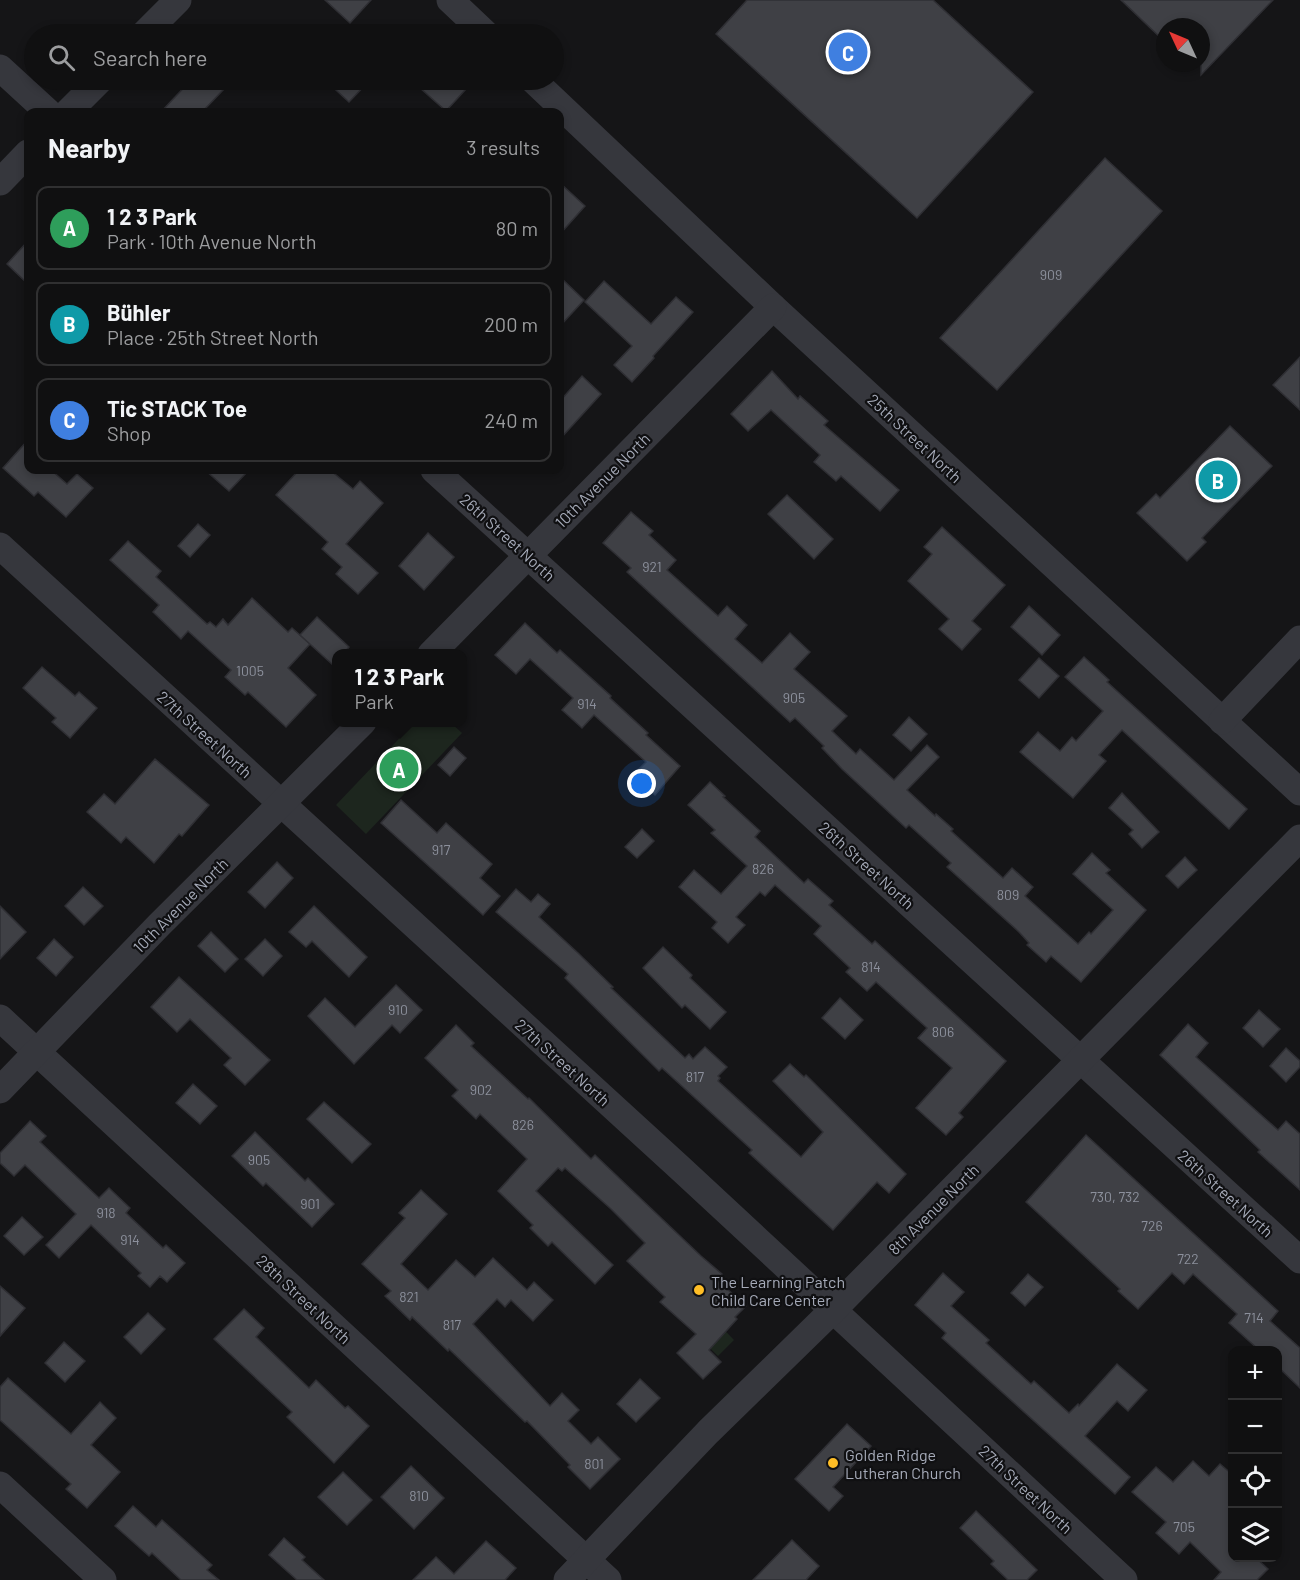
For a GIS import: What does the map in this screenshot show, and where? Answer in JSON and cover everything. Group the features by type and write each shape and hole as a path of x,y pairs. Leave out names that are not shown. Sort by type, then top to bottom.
{"street":[{"path":"154,24 178,0"},
{"path":"450,0 475,24"},
{"path":"0,68 44,108"},
{"path":"72,108 90,90"},
{"name":"25th Street North","path":"544,90 563,108"},
{"name":"25th Street North","path":"564,109 773,307 1300,792"},
{"path":"0,182 24,157"},
{"name":"10th Avenue North","path":"436,649 773,307"},
{"name":"26th Street North","path":"438,474 1300,1260"},
{"name":"27th Street North","path":"0,546 1124,1580"},
{"path":"1222,721 1300,639"},
{"name":"10th Avenue North","path":"0,1090 159,924 359,727"},
{"name":"8th Avenue North","path":"567,1580 708,1432 833,1311 1300,838"},
{"name":"28th Street North","path":"0,1018 608,1580"},
{"path":"0,1485 103,1580"}],"shaded area":[{"path":"410,727 455,727 462,733 366,834 336,805"},
{"path":"706,1311 734,1340 718,1356 689,1328"}],"building":[{"path":"325,0 371,0 350,23"},
{"path":"747,0 933,0 1033,92 917,218 716,34"},
{"path":"1121,0 1273,0 1210,66 1210,18 1156,18 1156,33"},
{"path":"182,90 223,90 206,108 165,108"},
{"path":"336,90 360,90 349,102"},
{"path":"422,90 465,90 449,108 443,108"},
{"path":"1105,158 1162,211 997,390 940,338"},
{"path":"564,187 585,206 564,230"},
{"path":"24,245 24,280 7,264"},
{"path":"564,281 584,300 564,322"},
{"path":"604,281 651,324 676,297 693,312 632,382 614,365 632,346 585,302"},
{"path":"1300,357 1300,410 1273,385"},
{"path":"772,371 798,399 800,396 828,421 824,425 899,490 880,511 841,476 836,481 814,462 820,455 771,410 748,431 731,414"},
{"path":"582,376 601,394 564,435 564,396"},
{"path":"1230,426 1272,466 1202,538 1206,542 1187,561 1137,513 1156,494 1160,498"},
{"path":"24,444 24,474 56,474 67,484 77,474 93,488 66,517 38,492 34,496 3,468"},
{"path":"210,474 245,474 229,491"},
{"path":"295,474 335,474 353,489 360,481 383,503 346,544 378,573 358,594 336,574 342,567 322,549 328,542 276,495"},
{"path":"787,495 833,539 814,559 768,514"},
{"path":"631,512 653,531 649,535 676,560 667,570 718,616 727,606 747,625 735,639 762,663 790,633 810,652 794,669 847,716 832,731 856,754 860,749 894,780 927,745 939,757 907,790 953,829 951,831 1003,878 1012,868 1033,887 1025,896 1078,944 1089,932 1091,934 1113,910 1073,874 1092,853 1110,870 1106,873 1146,910 1081,982 1051,956 1046,962 1027,945 1029,943 1019,932 947,867 951,863 909,825 906,828 842,769 822,748 824,746 795,718 790,722 627,572 631,568 603,543"},
{"path":"198,524 210,535 190,557 178,546"},
{"path":"942,527 1005,585 972,621 981,629 962,650 939,629 949,619 908,581 932,554 924,547"},
{"path":"428,533 454,557 424,590 399,566"},
{"path":"128,541 161,571 156,577 207,624 210,622 216,627 223,619 228,625 252,598 288,632 292,628 310,644 288,668 316,695 286,727 248,692 245,695 225,677 231,670 188,631 181,639 153,612 159,605 110,560"},
{"path":"1029,606 1060,635 1042,655 1011,627"},
{"path":"317,617 349,647 332,649 332,664 300,635"},
{"path":"525,623 557,653 560,650 611,696 610,698 648,733 646,735 680,766 655,795 633,775 646,762 594,715 582,728 562,710 573,698 530,659 516,674 495,655"},
{"path":"1084,657 1109,680 1107,682 1247,809 1229,829 1122,730 1099,755 1106,761 1073,798 1020,752 1038,732 1060,751 1072,737 1076,741 1103,711 1065,677"},
{"path":"1039,658 1059,676 1039,698 1019,680"},
{"path":"42,667 75,696 79,692 97,708 70,738 52,722 56,718 23,688"},
{"path":"909,717 927,734 911,751 893,735"},
{"path":"454,747 466,758 450,776 438,765"},
{"path":"155,759 209,805 182,836 179,834 154,863 126,837 121,843 87,812 104,794 115,804"},
{"path":"710,782 760,831 755,837 804,883 808,879 833,901 829,905 872,944 875,941 1006,1061 959,1113 963,1117 946,1135 916,1108 952,1068 918,1038 927,1028 876,982 867,991 846,972 850,968 814,934 821,926 775,885 765,896 760,892 736,917 745,925 728,943 712,928 717,922 679,887 694,870 721,894 747,866 711,833 715,830 688,805"},
{"path":"1122,793 1159,832 1142,848 1129,834 1133,830 1109,808"},
{"path":"401,800 437,833 446,823 492,864 480,878 500,896 483,915 381,823"},
{"path":"642,829 654,841 637,858 625,847"},
{"path":"1185,857 1197,870 1178,888 1166,876"},
{"path":"277,862 293,878 265,908 248,892"},
{"path":"83,887 103,906 84,925 65,906"},
{"path":"516,889 531,902 538,894 550,904 539,917 685,1058 689,1054 693,1059 705,1047 727,1067 718,1076 720,1078 718,1081 801,1157 823,1132 773,1081 790,1064 804,1077 806,1075 906,1174 889,1193 877,1182 833,1230 749,1153 752,1150 662,1068 659,1071 565,978 568,974 496,912"},
{"path":"0,906 26,932 0,959"},
{"path":"314,906 367,957 349,977 312,941 306,947 289,932"},
{"path":"211,932 238,959 225,972 198,946"},
{"path":"54,939 73,957 56,976 37,958"},
{"path":"265,939 282,956 263,976 245,959"},
{"path":"663,947 692,975 690,978 726,1012 710,1029 685,1005 682,1008 643,968"},
{"path":"179,977 270,1060 245,1085 224,1065 231,1058 190,1019 177,1032 151,1007"},
{"path":"396,985 422,1010 400,1033 392,1025 354,1064 308,1016 325,998 355,1027"},
{"path":"840,998 863,1020 845,1039 822,1018"},
{"path":"1259,1010 1280,1029 1263,1047 1243,1028"},
{"path":"1188,1024 1208,1043 1196,1057 1278,1130 1286,1121 1300,1134 1300,1190 1160,1055"},
{"path":"456,1025 474,1043 471,1046 529,1098 591,1159 595,1155 722,1274 717,1280 746,1306 709,1350 721,1362 703,1379 677,1353 696,1334 660,1302 665,1297 627,1261 645,1243 611,1209 565,1168 562,1171 558,1168 536,1191 613,1265 595,1284 552,1242 548,1246 530,1228 533,1225 498,1191 527,1159 480,1114 476,1119 452,1096 458,1090 425,1058"},
{"path":"1286,1048 1300,1061 1300,1067 1286,1082 1270,1066"},
{"path":"193,1084 217,1106 200,1124 176,1103"},
{"path":"324,1102 371,1144 352,1163 307,1119"},
{"path":"30,1121 46,1136 40,1142 99,1198 109,1188 130,1208 126,1213 163,1248 166,1245 185,1263 167,1282 160,1276 150,1287 138,1276 141,1273 91,1225 59,1258 46,1245 76,1214 25,1165 14,1176 0,1163 0,1153"},
{"path":"255,1132 305,1181 308,1178 334,1204 312,1227 266,1183 263,1186 232,1156"},
{"path":"1086,1135 1278,1311 1270,1321 1300,1348 1300,1388 1282,1371 1282,1346 1255,1346 1229,1323 1237,1314 1193,1274 1184,1284 1172,1273 1138,1309 1118,1291 1120,1289 1026,1202"},
{"path":"421,1190 447,1214 401,1264 428,1290 456,1260 475,1277 493,1258 527,1290 534,1282 553,1300 533,1321 511,1300 505,1307 497,1299 473,1324 550,1406 562,1393 579,1410 568,1421 591,1444 598,1437 620,1459 590,1489 527,1421 525,1422 449,1349 448,1351 412,1317 410,1320 385,1296 391,1291 362,1264 405,1218 399,1213"},
{"path":"22,1217 43,1237 24,1255 4,1236"},
{"path":"943,1273 964,1292 951,1306 989,1340 986,1343 1031,1384 1034,1381 1069,1413 1078,1404 1079,1406 1117,1364 1147,1390 1128,1411 1117,1401 1085,1436 1130,1477 1115,1494 942,1338 946,1333 915,1305"},
{"path":"1028,1274 1043,1287 1025,1306 1011,1293"},
{"path":"0,1286 25,1308 0,1336"},
{"path":"244,1309 264,1328 256,1337 309,1388 316,1380 345,1408 348,1406 369,1426 334,1463 287,1417 292,1412 214,1339"},
{"path":"148,1313 165,1329 141,1354 124,1337"},
{"path":"64,1342 85,1361 65,1382 45,1363"},
{"path":"8,1378 71,1434 100,1402 116,1418 91,1445 120,1472 87,1508 66,1489 71,1484 0,1420 0,1387"},
{"path":"640,1379 660,1398 636,1422 617,1404"},
{"name":"Golden Ridge Lutheran Church","path":"847,1424 871,1446 833,1487 843,1496 829,1511 795,1479"},
{"path":"1193,1461 1209,1476 1220,1464 1228,1471 1228,1562 1260,1562 1268,1569 1257,1580 1214,1580 1221,1572 1190,1542 1179,1554 1156,1533 1166,1522 1132,1492 1156,1467 1173,1482"},
{"path":"411,1466 444,1498 414,1529 381,1497"},
{"path":"343,1472 372,1500 347,1525 318,1497"},
{"path":"133,1506 156,1527 162,1520 212,1565 207,1570 219,1580 181,1580 152,1553 149,1556 115,1526"},
{"path":"976,1511 1037,1570 1027,1580 1008,1580 991,1564 994,1561 960,1528"},
{"path":"284,1538 305,1557 302,1560 324,1580 297,1580 269,1555"},
{"path":"792,1540 819,1566 806,1580 753,1580"},
{"path":"486,1541 516,1568 505,1580 413,1580 436,1557 454,1574"}],"place":[{"name":"Tic STACK Toe","path":"848,52"},
{"name":"Bühler","path":"1218,480"},
{"name":"1 2 3 Park","path":"399,769"},
{"name":"The Learning Patch Child Care Center","path":"699,1290"},
{"name":"Golden Ridge Lutheran Church","path":"833,1463"}]}
